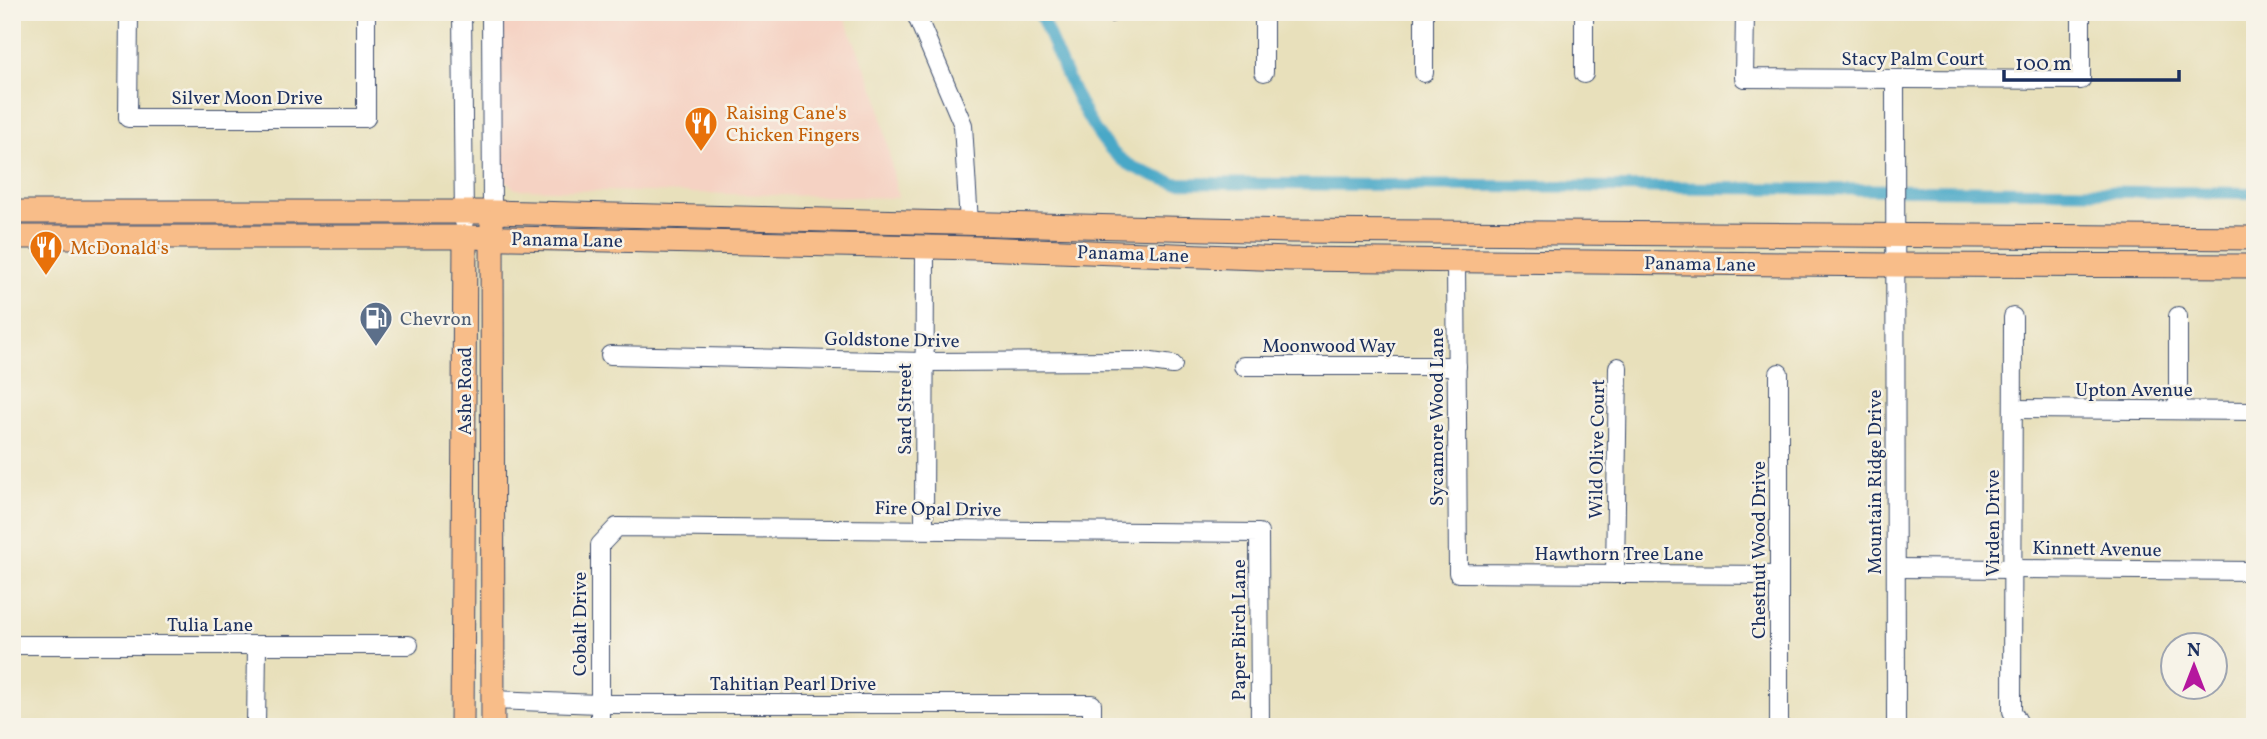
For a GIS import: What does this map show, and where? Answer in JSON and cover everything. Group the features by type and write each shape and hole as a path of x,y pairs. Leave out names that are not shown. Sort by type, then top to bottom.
{"main road":[{"name":"Panama Lane","path":"12,212 492,212 1290,231 2255,238"},
{"name":"Ashe Road","path":"492,212 493,727"},
{"path":"925,247 969,223"},
{"path":"1456,261 1459,254 1471,246 1536,245 1546,233"},
{"name":"Panama Lane","path":"12,237 492,237 1289,259 2255,266"},
{"name":"Ashe Road","path":"462,727 465,237"},
{"path":"463,459 474,476 476,560 492,582"},
{"path":"463,581 470,589 473,601 474,680 479,691 494,700"}],"street":[{"name":"Silver Moon Drive","path":"129,12 128,118 366,118 366,12"},
{"name":"Ashe Road","path":"462,12 465,237"},
{"name":"Ashe Road","path":"491,12 492,212"},
{"path":"915,12 963,125 969,223"},
{"path":"1264,12 1264,72"},
{"path":"1424,12 1424,73"},
{"path":"1584,12 1584,74"},
{"name":"Stacy Palm Court","path":"1745,12 1744,78 2081,80 2081,12"},
{"name":"Mountain Ridge Drive","path":"1895,79 1896,727"},
{"name":"Sard Street","path":"924,529 925,247"},
{"name":"Sycamore Wood Lane","path":"1456,261 1458,573"},
{"path":"2178,316 2178,410"},
{"name":"Virden Drive","path":"2013,317 2012,711 2021,727"},
{"name":"Goldstone Drive","path":"610,355 925,362 1133,361 1173,365"},
{"name":"Moonwood Way","path":"1243,366 1457,366"},
{"name":"Wild Olive Court","path":"1615,574 1618,367"},
{"name":"Chestnut Wood Drive","path":"1779,373 1779,727"},
{"name":"Upton Avenue","path":"2013,409 2255,411"},
{"name":"Fire Opal Drive","path":"617,527 1259,533"},
{"name":"Cobalt Drive","path":"600,727 600,545 617,527"},
{"name":"Paper Birch Lane","path":"1259,533 1260,727"},
{"name":"Kinnett Avenue","path":"1896,568 2255,570"},
{"name":"Hawthorn Tree Lane","path":"1458,573 1779,575"},
{"name":"Tulia Lane","path":"12,645 408,645"},
{"path":"256,727 257,645"},
{"name":"Tahitian Pearl Drive","path":"494,700 600,704 1092,704 1092,727"}],"shaded area":[{"path":"500,12 842,12 878,98 898,198 515,189 497,172"}],"waterway":[{"path":"1039,12 1072,88 1104,142 1129,165 1175,183 2255,193"}],"place":[{"name":"Raising Cane's Chicken Fingers","path":"701,153"},
{"name":"McDonald's","path":"46,277"},
{"name":"Chevron","path":"376,348"}]}
